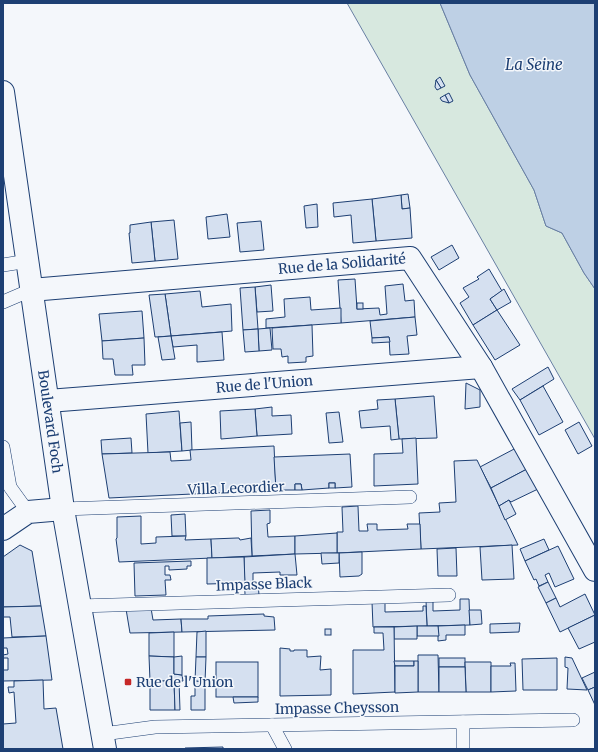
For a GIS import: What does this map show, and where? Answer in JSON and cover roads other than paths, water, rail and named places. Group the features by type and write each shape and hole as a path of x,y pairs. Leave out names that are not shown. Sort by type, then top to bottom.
{"street":[{"name":"Boulevard Foch","path":"3,92 63,509 104,742"},
{"name":"Rue de la Solidarité","path":"31,290 410,258 481,367 595,570"},
{"name":"Rue de l'Union","path":"48,401 481,367"},
{"path":"3,529 28,512 63,509"}],"lane":[{"path":"3,265 28,261"},
{"path":"3,302 31,290"},
{"path":"3,447 10,487 28,512"},
{"name":"Villa Lecordier","path":"63,509 410,497"},
{"name":"Impasse Black","path":"79,606 450,595"},
{"name":"Impasse Cheysson","path":"104,742 155,727 573,720"},
{"path":"463,722 463,749"},
{"path":"272,725 285,749"}],"water":[{"name":"La Seine","path":"440,3 595,3 595,289 584,273 562,233 546,226 534,190 470,75"}],"place":[{"name":"Rue de l'Union","path":"128,682"}]}
